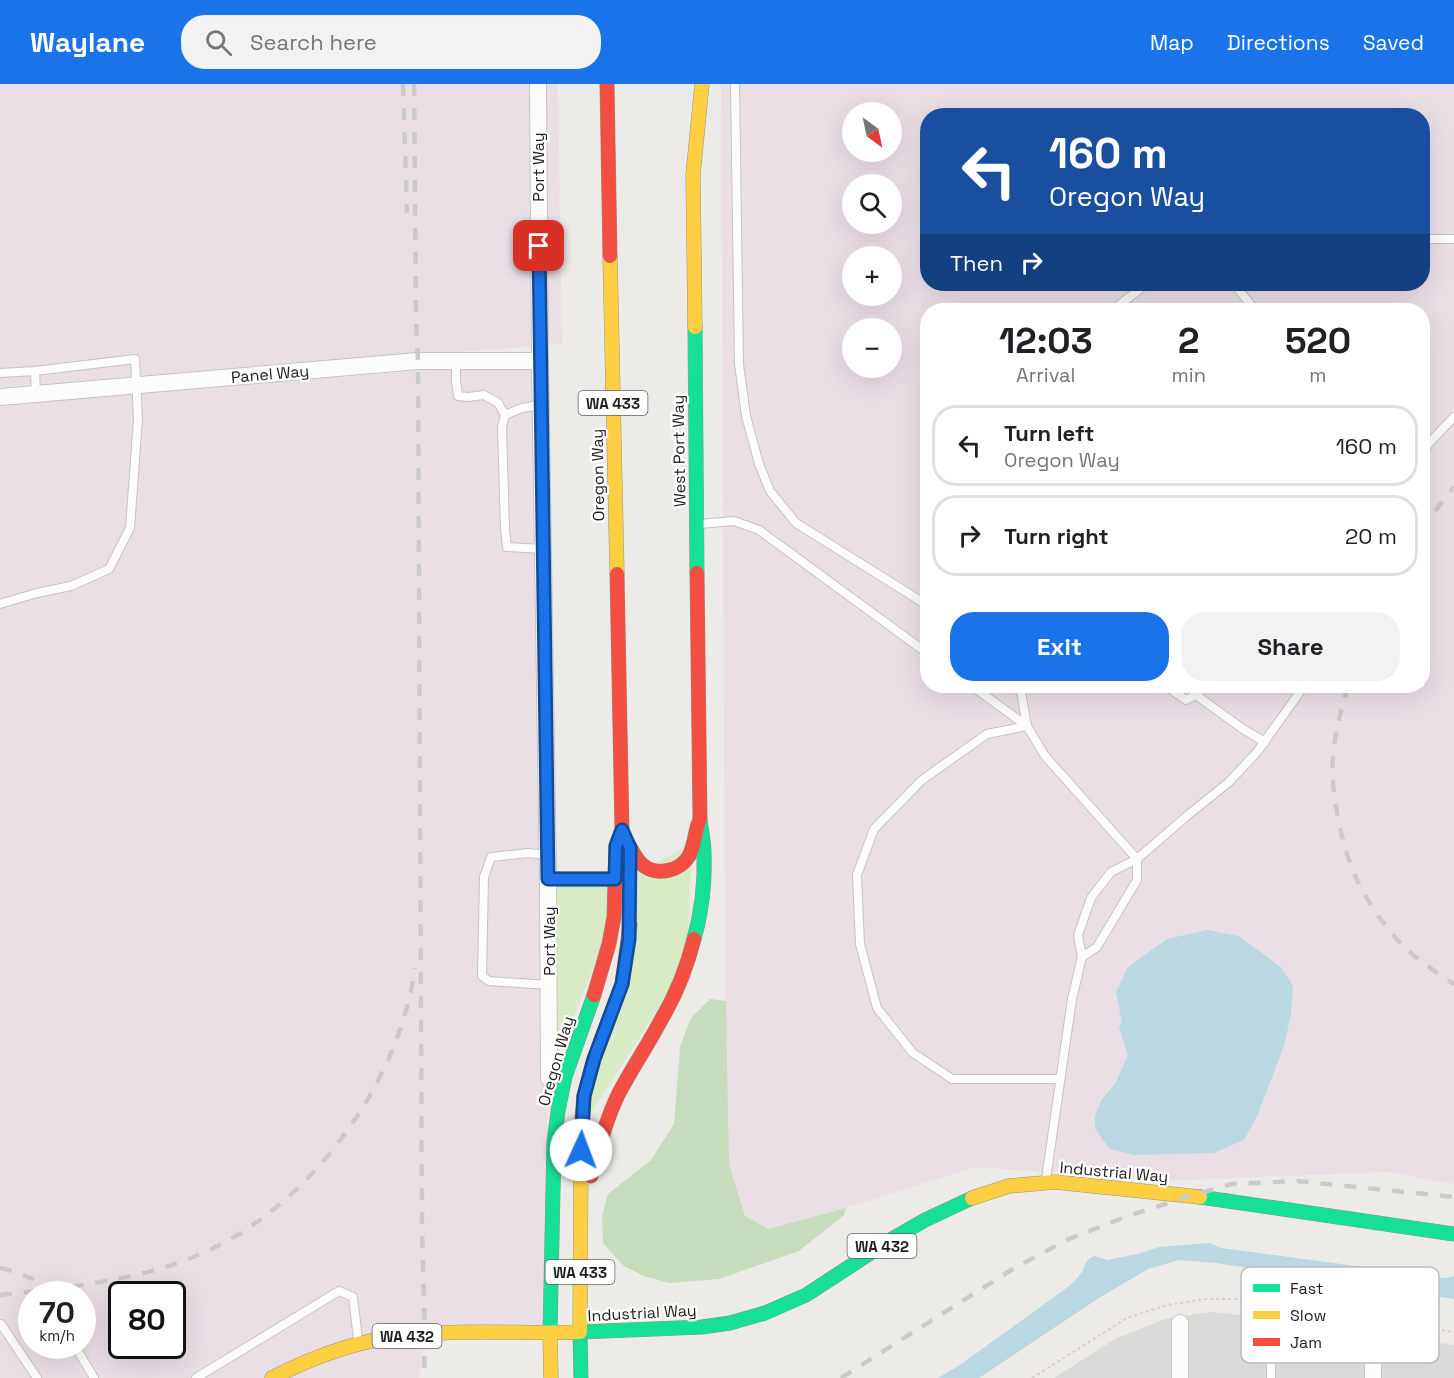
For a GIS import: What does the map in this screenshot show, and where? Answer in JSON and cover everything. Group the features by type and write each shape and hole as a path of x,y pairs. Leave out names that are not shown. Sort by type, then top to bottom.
{"main road":[{"name":"Oregon Way","path":"551,1378 554,1143 558,1111 565,1077 609,944 614,917 616,846 622,830 607,84"},
{"name":"West Port Way","path":"700,819 693,175 702,84"},
{"path":"630,848 641,863 654,871 663,872 672,869 688,856 700,819"},
{"path":"581,1212 612,1107 670,1004 695,938 702,890 704,851 700,819"},
{"name":"Oregon Way","path":"622,830 630,848 630,869"},
{"path":"548,879 615,879"},
{"name":"WA 433","path":"580,1332 584,1096 594,1059 622,984 630,915"},
{"name":"Industrial Way","path":"550,1333 702,1327 730,1323 765,1313 806,1295 925,1220 970,1199 1009,1186 1055,1182 1190,1196 1454,1234"},
{"path":"580,1332 581,1378"},
{"name":"WA 432","path":"272,1378 289,1369 358,1344 425,1334 550,1333"}],"street":[{"name":"Port Way","path":"538,84 549,1078"},
{"name":"Panel Way","path":"0,397 418,362 540,361"},
{"path":"1180,1323 1180,1378"}],"lane":[{"path":"735,84 739,364 746,416 759,464 770,491 796,523 920,601"},
{"path":"1430,238 1454,239"},
{"path":"1122,303 1137,291"},
{"path":"1240,291 1249,303"},
{"path":"0,373 135,359 138,419 130,528 109,569 71,586 0,603"},
{"path":"456,362 458,396 484,395 498,403 505,415 502,427 507,547 543,549"},
{"path":"35,371 36,394"},
{"path":"505,415 522,408 540,405"},
{"path":"1430,442 1454,417"},
{"path":"696,524 734,521 759,530 920,648"},
{"path":"982,693 1027,726"},
{"path":"1021,693 1027,726 1045,756 1137,859 1137,880 1097,947 1082,957"},
{"path":"1176,693 1186,700 1196,695 1265,742"},
{"path":"1046,1182 1072,999 1082,957 1078,935 1091,898 1111,872 1137,859 1229,782 1265,742 1300,693"},
{"path":"1027,726 987,734 922,780 874,829 857,875 860,944 877,1008 913,1053 952,1079 1060,1079"},
{"path":"548,855 491,857 483,877 482,976 489,981 549,985"},
{"path":"196,1378 339,1291 353,1297 358,1344"},
{"path":"0,1324 37,1378"},
{"path":"83,1359 94,1378"},
{"path":"1271,1365 1271,1378"}],"path":[{"path":"1032,1378 1127,1318 1167,1305 1206,1299 1241,1299"},
{"path":"1439,1330 1454,1332"}],"shaded area":[{"path":"0,84 558,84 562,344 0,387"},
{"path":"721,84 1454,84 1454,1184 1386,1172 1164,1181 975,1167 846,1208 768,1229 745,1216 729,1164 725,971"},
{"path":"540,361 550,1333 425,1334 419,1378 0,1378 0,404"},
{"path":"1211,1312 1241,1315 1241,1363 1439,1363 1439,1343 1454,1345 1454,1378 1054,1378 1115,1339 1168,1318"}],"green space":[{"path":"692,845 687,963 581,1129 629,939 630,869 646,867"},
{"path":"548,879 615,879 614,917 549,1078"},
{"path":"710,999 726,1001 729,1164 745,1216 768,1229 846,1208 844,1215 799,1251 719,1279 669,1283 644,1276 624,1266 603,1243 602,1216 608,1194 651,1160 674,1124 680,1047 691,1018"}],"water":[{"path":"1207,930 1239,936 1282,968 1293,987 1291,1014 1284,1046 1258,1114 1244,1140 1214,1153 1134,1155 1110,1149 1095,1129 1095,1116 1102,1099 1115,1084 1128,1055 1119,1028 1122,1022 1116,993 1127,968 1167,939"},
{"path":"1209,1243 1221,1248 1364,1267 1242,1267 1179,1260 1148,1269 1099,1298 979,1378 938,1378 960,1365 1068,1287 1081,1274 1087,1261 1094,1256 1108,1260 1159,1247"},
{"path":"1454,1276 1454,1299 1439,1297 1439,1277"}],"railway":[{"path":"403,84 407,213"},
{"path":"414,84 418,361 424,1378"},
{"path":"1430,519 1454,487"},
{"path":"1346,693 1334,748 1333,786 1338,819 1351,866 1371,905 1396,939 1421,961 1454,984"},
{"path":"0,1295 124,1278 172,1265 236,1236 274,1209 309,1176 341,1139 368,1099 390,1056 406,1012 415,968"},
{"path":"841,1378 1016,1267 1069,1239 1125,1217 1190,1196 1232,1184 1297,1181 1454,1197"},
{"path":"0,1268 38,1281"}],"traffic: fast":[{"path":"695,327 697,573"},
{"path":"694,939 701,907 704,875 704,849 700,819"},
{"path":"550,1333 554,1143 558,1111 565,1077 594,995"},
{"path":"1200,1197 1454,1234"},
{"path":"581,1378 580,1332 702,1327 730,1323 765,1313 806,1295 892,1239 925,1220 972,1198"}],"traffic: slow":[{"path":"695,327 693,175 702,84"},
{"path":"610,256 617,574"},
{"path":"548,879 615,879"},
{"path":"272,1378 329,1353 388,1338 460,1332 580,1332 581,1154"},
{"path":"972,1198 1009,1186 1055,1182 1200,1197"},
{"path":"550,1333 551,1378"}],"traffic: jam":[{"path":"607,84 610,256"},
{"path":"697,573 700,819"},
{"path":"594,995 609,944 614,917 616,846 622,830 617,574"},
{"path":"630,847 639,862 650,869 662,871 674,868 689,856 698,824"},
{"path":"581,1154 584,1096 594,1059 622,984 630,925"},
{"path":"591,1176 614,1103 672,1001 694,939"}],"route":[{"path":"539,246 548,879 615,879 616,846 622,830 630,848 629,939 622,984 594,1059 584,1096 581,1150"}]}
